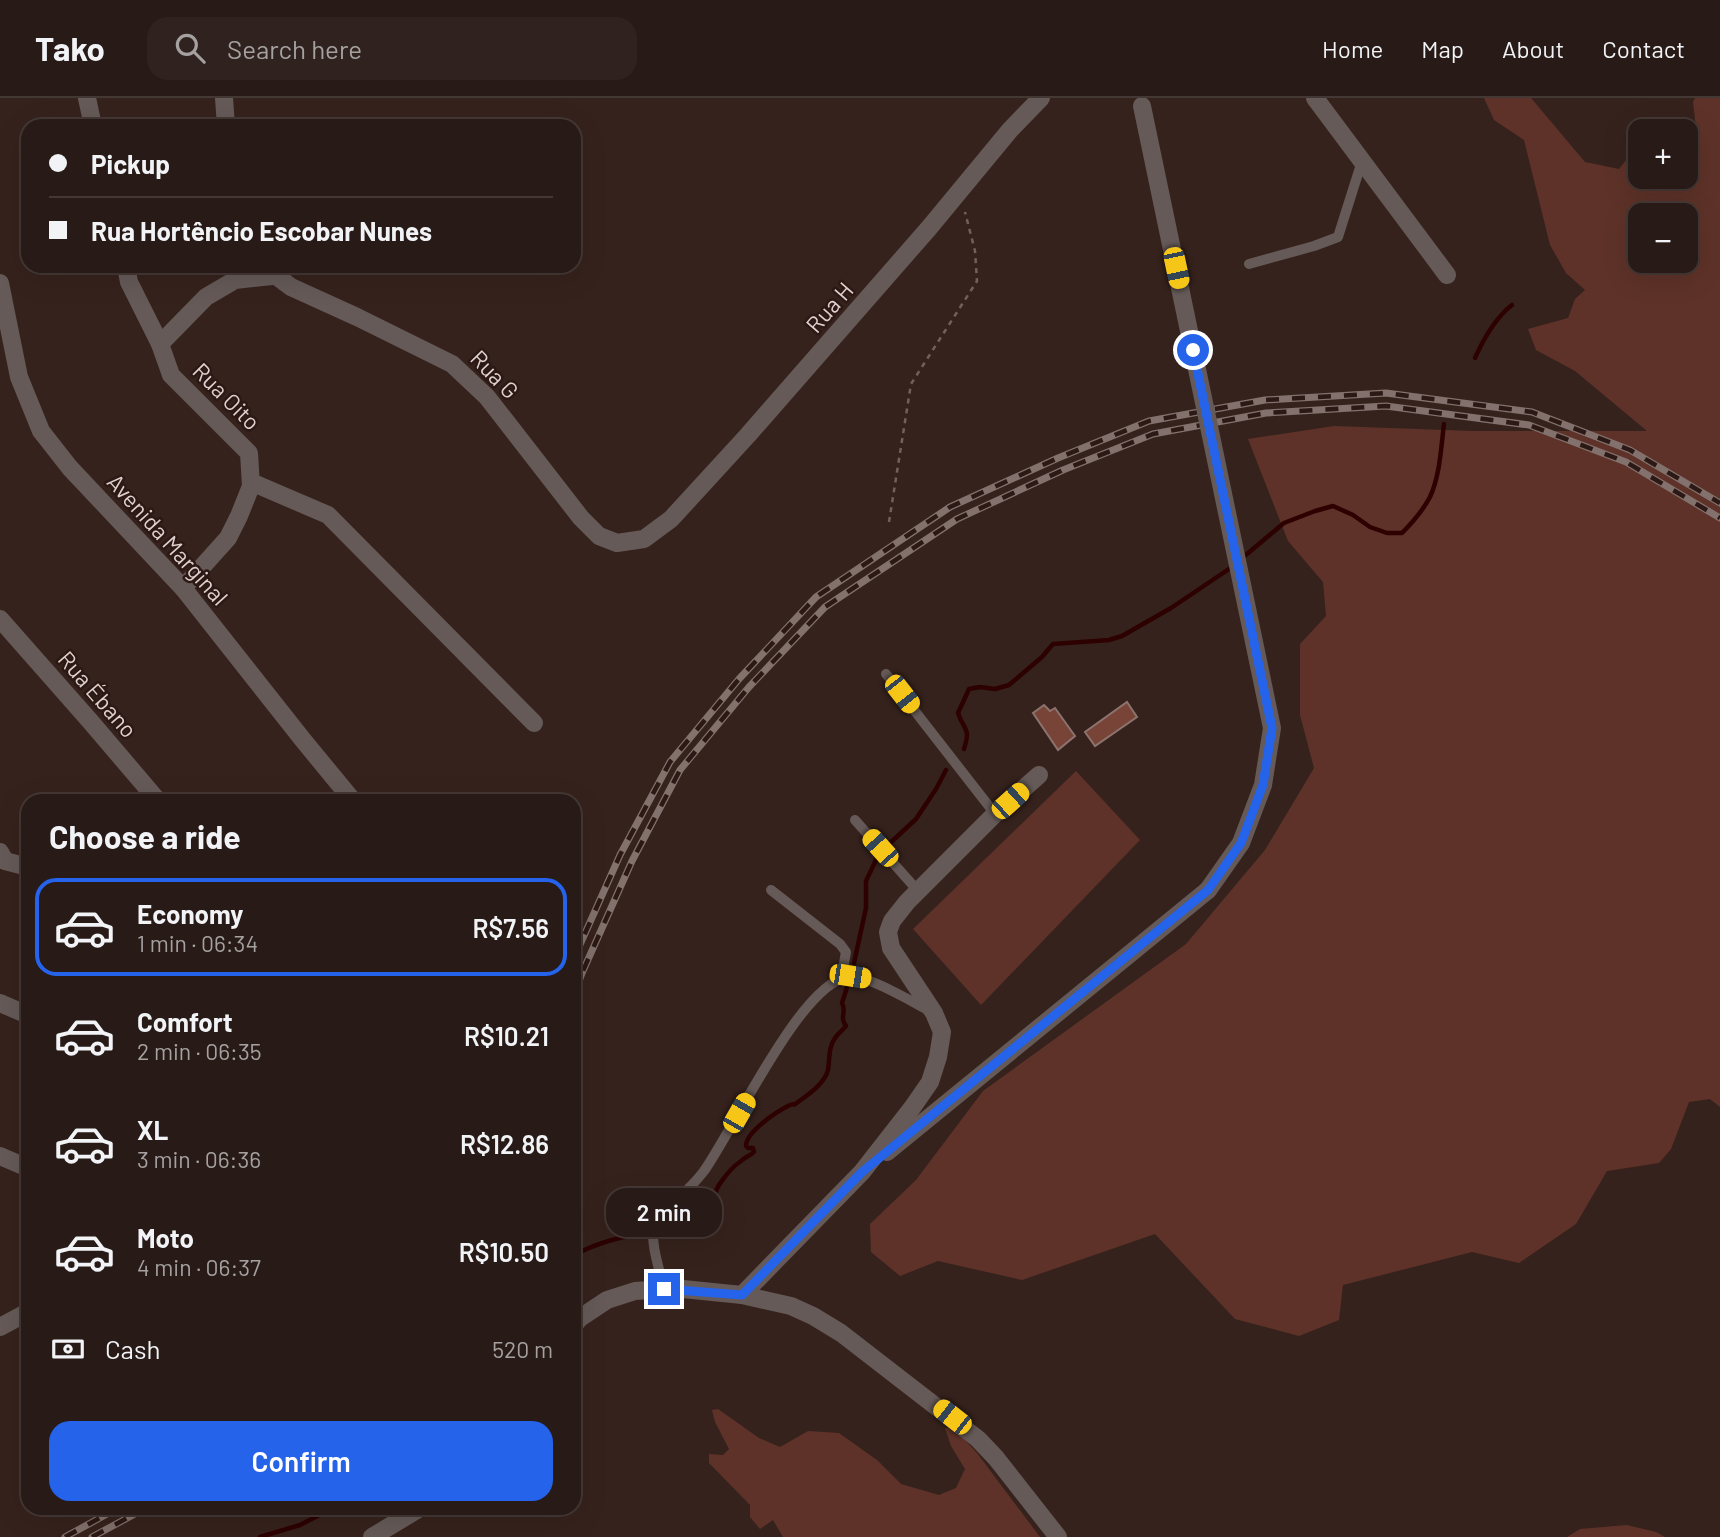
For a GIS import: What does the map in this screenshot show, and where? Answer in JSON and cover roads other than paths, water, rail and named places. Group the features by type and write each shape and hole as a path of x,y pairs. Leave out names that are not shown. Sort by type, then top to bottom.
{"street":[{"path":"87,98 92,119"},
{"path":"224,98 226,119"},
{"name":"Rua H","path":"644,539 671,519 748,435 853,317 1010,130 1041,98"},
{"path":"1315,98 1447,275"},
{"path":"862,1172 1208,890 1241,843 1263,785 1272,728 1142,102"},
{"name":"Rua Oito","path":"127,273 171,375 249,453 251,486 239,516 228,538 183,588"},
{"name":"Rua G","path":"270,273 291,288 452,364 487,397 581,518 599,536 617,543 644,539"},
{"path":"160,344 206,297 235,280 275,275"},
{"name":"Avenida Marginal","path":"0,283 19,377 41,431 70,468 183,588 348,794"},
{"path":"251,482 328,515 534,723"},
{"name":"Rua Ébano","path":"0,619 152,794"},
{"path":"742,1295 862,1172 930,1082 942,1032 934,1013 891,948 888,932 892,921 907,902 995,814 1039,775"},
{"path":"2,860 21,865"},
{"path":"0,1003 21,1012"},
{"path":"0,1156 21,1165"},
{"path":"581,1317 607,1300 635,1291 664,1289 742,1295 791,1306 841,1333 978,1439 1058,1537"},
{"path":"2,1323 21,1315"},
{"path":"372,1537 408,1515"}],"lane":[{"path":"1250,264 1338,237 1362,161"},
{"path":"886,674 995,814"},
{"path":"855,820 918,891"},
{"path":"772,890 840,944 846,952 845,977"},
{"path":"664,1289 654,1245 654,1225 704,1171 760,1076 799,1017 815,998 835,981 850,976 864,978 934,1013"}],"waterway":[{"path":"1475,358 1490,329 1512,305"},
{"path":"1241,559 1284,523 1333,506 1370,527 1387,533 1402,533 1430,497 1440,461 1444,424"},
{"path":"964,749 967,733 958,713 969,689 995,689 1009,685 1053,644 1109,640 1122,636 1171,608 1232,567"},
{"path":"888,845 916,819 946,770"},
{"path":"854,963 866,908 866,881 876,860"},
{"path":"581,1252 622,1238 652,1233 695,1231 704,1224 721,1182 735,1166 754,1152 753,1148 746,1146 751,1135 769,1118 807,1095 824,1079 833,1042 846,1026 842,1003 849,981"},
{"path":"260,1537 300,1525 319,1515"}],"railway":[{"path":"581,942 620,855 670,762 739,679 816,597 950,507 1058,458 1149,421 1265,400 1386,393 1532,412 1630,450 1720,503"},
{"path":"581,976 632,861 680,770 749,687 825,607 957,519 1063,470 1153,434 1266,413 1386,406 1529,425 1626,462 1720,518"},
{"path":"65,1537 105,1515"},
{"path":"92,1537 133,1515"}]}
